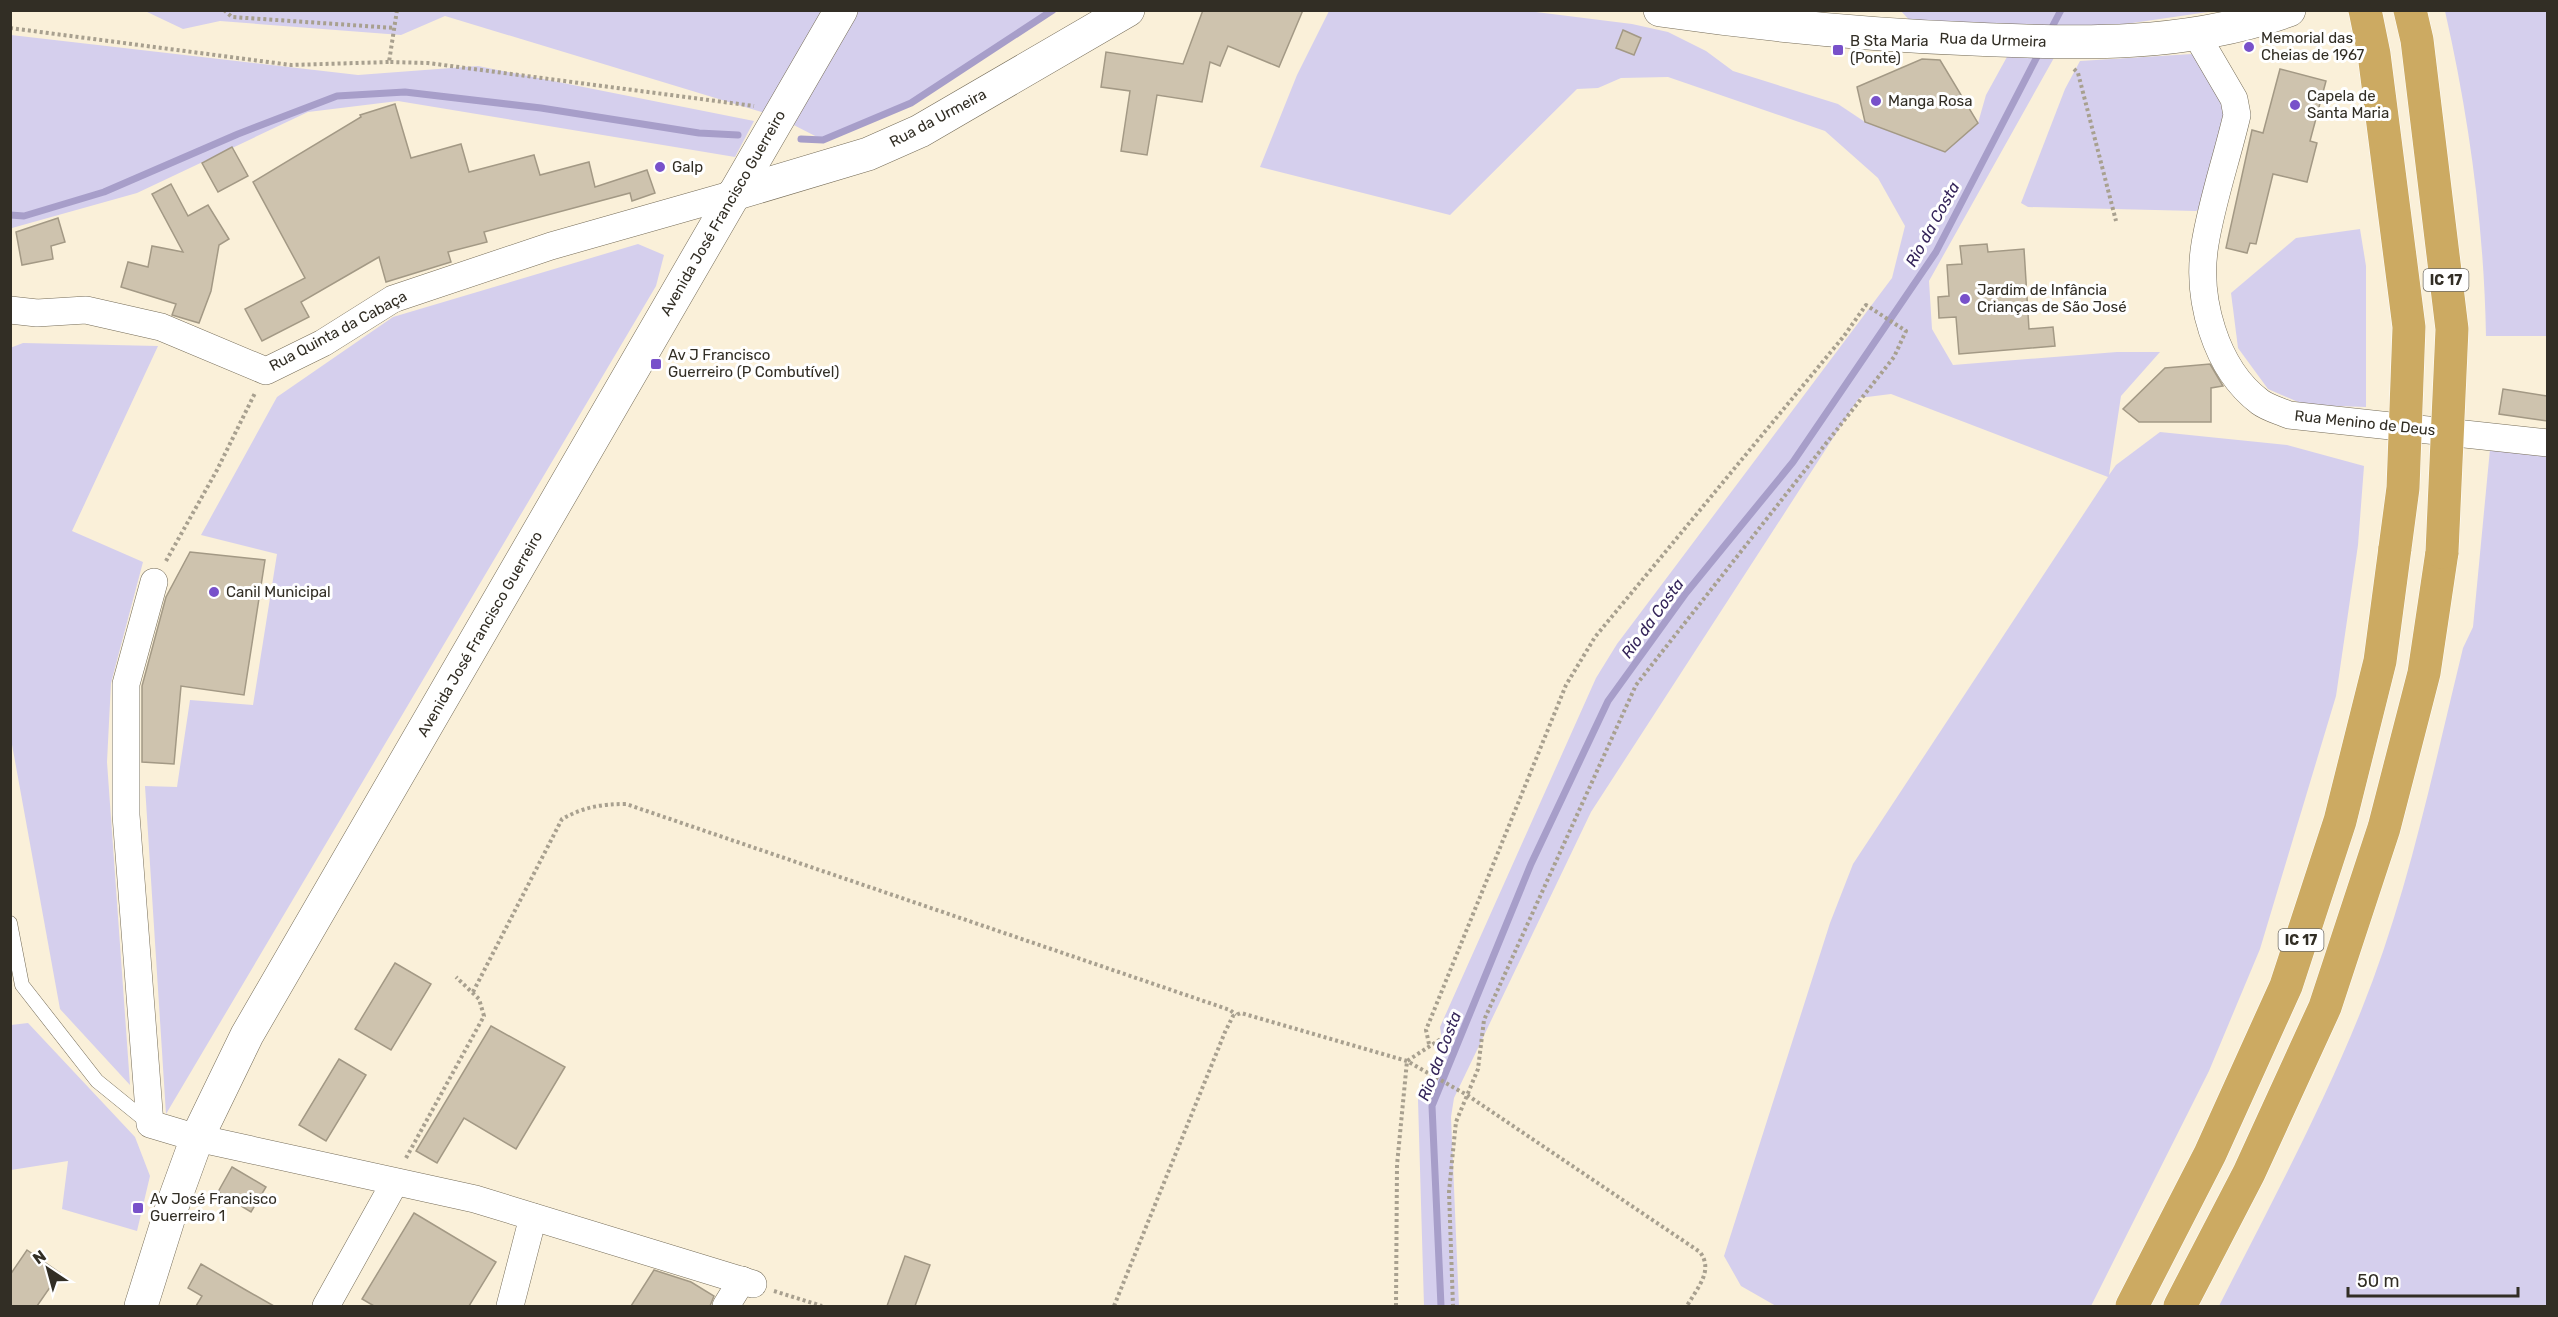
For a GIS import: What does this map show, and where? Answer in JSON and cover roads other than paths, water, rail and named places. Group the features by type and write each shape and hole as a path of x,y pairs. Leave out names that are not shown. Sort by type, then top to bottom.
{"highway":[{"name":"IC 17","path":"2132,1306 2210,1154 2286,986 2340,821 2380,661 2403,488 2409,327 2374,54 2365,10"},
{"name":"IC 17","path":"2180,1306 2249,1173 2325,1007 2384,828 2424,673 2442,552 2452,329 2417,40 2410,10"}],"main road":[{"name":"Avenida José Francisco Guerreiro","path":"141,1306 172,1204 197,1138 247,1035 841,10"},
{"name":"Rua da Urmeira","path":"734,194 868,154 920,131 1128,10"},
{"name":"Rua da Urmeira","path":"1660,10 1714,14 1765,25 2060,42 2139,40 2196,34 2289,10"},
{"path":"152,1273 155,1306"}],"street":[{"name":"Rua Menino de Deus","path":"2196,34 2234,99 2237,115 2204,246 2203,280 2210,325 2222,355 2238,378 2260,402 2289,416 2547,443"},
{"name":"Rua Quinta da Cabaça","path":"24,311 86,310 161,327 266,371 323,343 393,299 551,246 734,194"},
{"path":"154,582 126,684 126,815 150,1124 197,1138 476,1199 747,1282 726,1306"},
{"path":"330,1305 395,1182"},
{"path":"510,1306 532,1216"}],"lane":[{"path":"10,324 24,311"},
{"path":"10,923 22,985 97,1081 150,1124"}],"waterway":[{"path":"801,139 823,140 911,103 1053,10"},
{"name":"Rio da Costa","path":"2049,33 2061,10"},
{"name":"Rio da Costa","path":"1441,1306 1432,1106 1531,864 1608,701 1686,593 1793,462 1936,252 2040,51"},
{"path":"10,215 24,216 104,192 238,134 337,96 405,92 541,108 699,133 738,135"}],"place":[{"name":"Memorial das Cheias de 1967","path":"2249,47"},
{"name":"B Sta Maria (Ponte)","path":"1838,50"},
{"name":"Manga Rosa","path":"1876,101"},
{"name":"Capela de Santa Maria","path":"2295,105"},
{"name":"Galp","path":"660,167"},
{"name":"Jardim de Infância Crianças de São José","path":"1965,299"},
{"name":"Av J Francisco Guerreiro (P Combutível)","path":"656,364"},
{"name":"Canil Municipal","path":"214,592"},
{"name":"Av José Francisco Guerreiro 1","path":"138,1208"}]}
